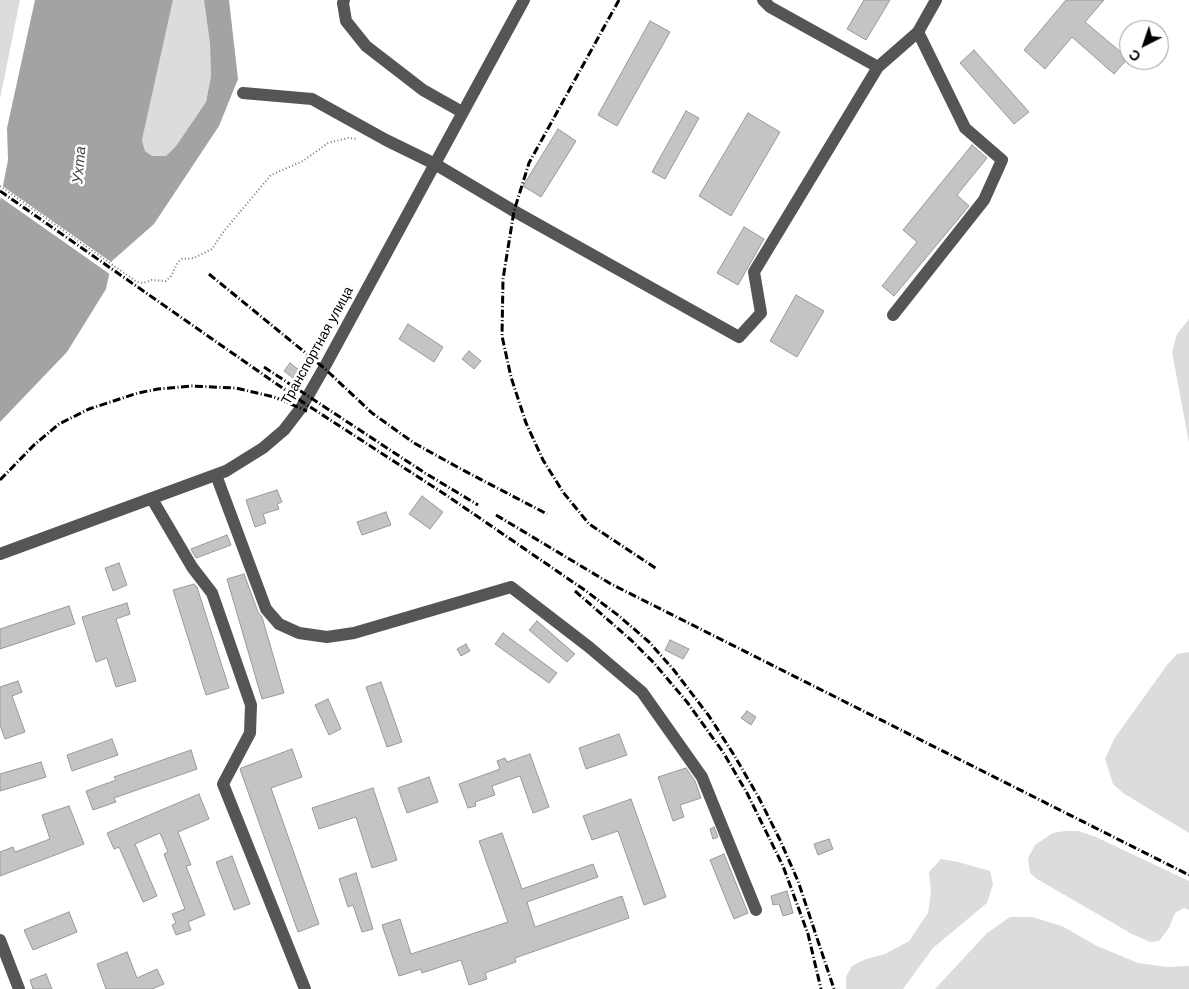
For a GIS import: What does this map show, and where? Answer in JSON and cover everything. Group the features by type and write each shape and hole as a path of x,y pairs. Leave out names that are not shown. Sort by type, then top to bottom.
{"street":[{"path":"344,0 346,21 366,46 423,90 462,112"},
{"name":"Транспортная улица","path":"0,554 216,475 236,466 263,448 278,435 298,413 324,368 524,0"},
{"path":"763,0 770,7 878,68"},
{"path":"243,93 312,99 386,140 435,164 514,211 739,337 761,313 754,272 878,68 918,32 936,0"},
{"path":"893,315 984,200 1002,160 965,128 918,32"},
{"path":"216,475 266,609 279,624 299,633 327,637 354,633 510,587 589,647 642,692 702,777 756,910"},
{"path":"152,500 192,567 212,593 251,705 250,733 223,784 305,989"},
{"path":"0,940 19,989"}],"path":[{"path":"0,186 137,282 166,281 182,259 194,258 212,249 224,231 271,175 303,161 328,143 348,138 357,139"}],"shaded area":[{"path":"0,0 20,0 0,99"},
{"path":"173,0 204,0 210,44 211,76 206,102 176,146 167,156 152,156 145,151 142,140"},
{"path":"1189,319 1189,443 1172,352 1177,334"},
{"path":"1189,652 1189,833 1123,793 1113,784 1105,759 1114,739 1167,665 1177,654"},
{"path":"1078,831 1096,837 1189,881 1189,910 1184,908 1175,913 1169,928 1159,941 1150,942 1132,934 1037,879 1030,873 1028,858 1035,845 1053,833"},
{"path":"941,859 990,871 993,884 987,903 933,948 903,989 846,989 846,977 852,966 866,959 885,954 909,941 928,913 931,892 929,872"},
{"path":"1010,917 1032,917 1062,926 1097,946 1138,963 1167,967 1189,966 1189,989 935,989 987,933"}],"water":[{"name":"Ухта","path":"35,0 173,0 142,140 145,151 152,156 166,156 176,146 206,102 211,76 210,44 204,0 229,0 238,79 219,126 154,224 112,261 106,289 67,352 0,422 0,201 8,160 7,128"}],"pier":[{"path":"1,185 114,264 111,275 0,197"}],"building":[{"path":"864,0 890,0 866,40 847,29"},
{"path":"1066,0 1104,0 1085,22 1119,50 1119,68 1114,74 1072,37 1045,69 1024,50"},
{"path":"650,21 670,32 617,126 598,115"},
{"path":"974,50 1029,112 1014,124 960,63"},
{"path":"686,111 699,118 665,179 652,172"},
{"path":"748,113 780,132 731,216 699,196"},
{"path":"558,129 576,141 541,197 523,186"},
{"path":"972,145 987,158 957,195 969,206 894,296 882,286 917,242 903,230"},
{"path":"744,227 764,239 738,285 717,273"},
{"path":"796,295 824,311 797,357 770,341"},
{"path":"408,324 443,347 434,362 399,339"},
{"path":"469,351 481,361 474,369 462,359"},
{"path":"290,363 299,370 293,378 284,371"},
{"path":"277,490 282,502 277,504 279,509 263,514 266,523 255,527 246,500"},
{"path":"422,496 443,512 430,529 409,514"},
{"path":"386,512 391,525 362,535 357,522"},
{"path":"227,535 231,545 196,558 191,549"},
{"path":"119,563 127,585 113,591 105,568"},
{"path":"244,574 258,612 262,617 284,693 262,699 227,579"},
{"path":"194,584 197,587 229,688 206,695 173,590"},
{"path":"127,603 130,614 116,619 136,681 116,687 107,658 96,662 82,617"},
{"path":"69,606 75,624 0,649 0,629"},
{"path":"537,621 575,654 567,662 529,630"},
{"path":"503,633 557,673 549,683 495,644"},
{"path":"670,640 689,649 683,659 665,650"},
{"path":"466,644 470,651 461,656 457,649"},
{"path":"18,681 22,692 12,696 25,732 5,739 0,725 0,687"},
{"path":"381,682 402,742 387,747 366,687"},
{"path":"328,699 341,729 329,735 315,705"},
{"path":"747,711 756,717 751,725 741,718"},
{"path":"619,734 627,755 586,769 579,748"},
{"path":"112,739 118,755 72,771 67,755"},
{"path":"292,749 302,777 271,788 319,924 298,932 240,769"},
{"path":"191,750 197,769 114,798 116,802 93,810 86,791 116,780 114,777"},
{"path":"530,754 549,807 533,813 520,776 492,786 495,795 475,802 476,806 468,808 459,784 500,769 497,761 505,758 507,762"},
{"path":"41,762 46,777 0,791 0,774"},
{"path":"686,768 695,781 701,798 680,805 684,817 673,821 658,777"},
{"path":"429,777 438,802 407,813 398,788"},
{"path":"373,788 397,860 372,868 356,817 319,829 312,808"},
{"path":"199,794 209,819 178,832 191,865 186,866 205,915 188,922 191,930 176,935 172,925 176,923 172,914 185,909 164,854 168,852 160,833 135,844 157,896 143,902 119,847 114,849 107,833"},
{"path":"631,799 666,897 644,905 618,831 592,840 583,816"},
{"path":"69,806 84,844 0,876 0,852 13,847 15,852 50,839 42,815"},
{"path":"714,827 718,837 713,839 710,829"},
{"path":"502,833 522,889 593,864 598,877 527,902 535,927 622,896 629,918 515,958 516,962 485,973 487,979 469,985 461,960 422,973 421,969 399,976 382,925 400,919 411,954 508,922 479,841"},
{"path":"829,839 833,849 818,855 814,844"},
{"path":"724,854 748,913 734,919 710,860"},
{"path":"232,856 250,904 234,910 216,862"},
{"path":"356,873 373,929 362,932 353,905 348,907 339,879"},
{"path":"787,891 793,913 783,916 779,904 773,905 771,896"},
{"path":"69,912 77,932 33,950 24,930"},
{"path":"127,952 137,978 157,969 164,984 152,989 106,989 97,964"},
{"path":"46,974 52,989 33,989 30,980"}],"railway":[{"path":"619,0 529,163 514,211 503,279 502,336 511,377 526,423 543,460 563,492 589,524 657,569"},
{"path":"0,191 304,403 446,495 586,591 649,642 673,669 709,716 759,798 798,881 834,989"},
{"path":"209,274 324,368 372,413 414,443 547,514"},
{"path":"264,367 425,473 478,505"},
{"path":"0,480 34,445 59,424 89,409 138,393 192,386 236,388 274,397 307,411"},
{"path":"496,515 611,584 1189,875"},
{"path":"575,591 631,640 654,663 687,702 723,752 747,793 783,866 808,934 821,989"}]}
